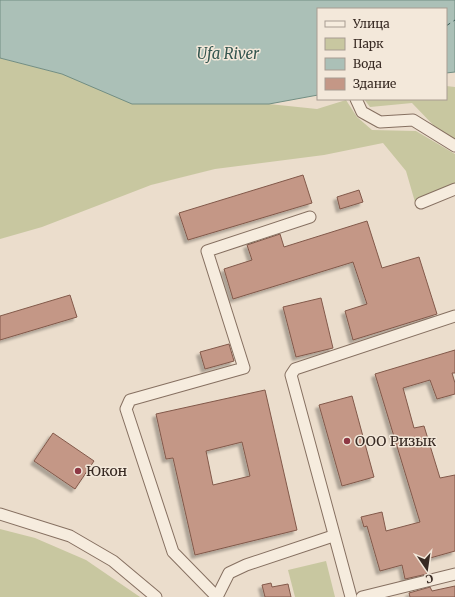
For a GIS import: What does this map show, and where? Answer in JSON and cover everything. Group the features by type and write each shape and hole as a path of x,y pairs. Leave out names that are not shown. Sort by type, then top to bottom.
{"street":[{"path":"356,100 362,112 380,122 413,120 455,146"},
{"path":"421,203 455,189"},
{"path":"310,217 207,251 244,368 130,400 126,409 173,552 217,597 229,573 246,565 330,537"},
{"path":"351,597 290,375 295,369 455,316"},
{"path":"0,514 70,536 113,561 156,597"},
{"path":"362,597 455,574"}],"green space":[{"path":"0,58 62,74 269,104 317,109 346,100 357,117 372,130 416,131 455,154 455,183 415,202 406,171 383,143 324,155 215,169 151,185 42,227 0,239"},
{"path":"447,86 455,87 455,141 439,131 412,103 370,107 365,100 447,100"},
{"path":"0,529 35,538 86,560 140,597 0,597"},
{"path":"326,561 335,597 295,597 288,570"}],"water":[{"name":"Ufa River","path":"0,0 455,0 455,72 447,73 447,8 317,8 317,95 269,104 132,104 62,74 0,58"}],"building":[{"path":"303,175 312,203 188,240 179,213"},
{"path":"359,190 363,202 340,209 337,197"},
{"path":"367,221 382,268 419,257 437,314 353,340 345,311 367,304 353,262 233,299 224,269 252,260 247,245 280,234 284,247"},
{"path":"70,295 77,317 0,340 0,316"},
{"path":"321,298 333,348 296,357 283,307"},
{"path":"229,344 234,361 205,369 200,352"},
{"path":"455,350 455,373 452,373 455,383 455,394 437,399 430,380 403,388 414,428 424,426 440,478 455,475 455,551 423,560 427,574 405,579 402,565 380,571 367,526 364,527 361,517 382,512 386,531 420,522 375,374"},
{"path":"265,390 297,530 195,555 173,458 166,459 156,414","holes":["242,442 250,476 213,485 206,451"]},
{"name":"ООО Ризык","path":"352,396 374,477 342,486 319,405"},
{"path":"53,433 94,461 75,489 34,461"},
{"path":"271,583 272,587 288,584 291,597 265,597 262,585"},
{"path":"455,586 455,597 410,597 409,593 430,587 432,591"}],"ferry route":[{"path":"447,25 455,20"}],"place":[{"name":"ООО Ризык","path":"347,441"},
{"name":"Юкон","path":"78,471"}]}
